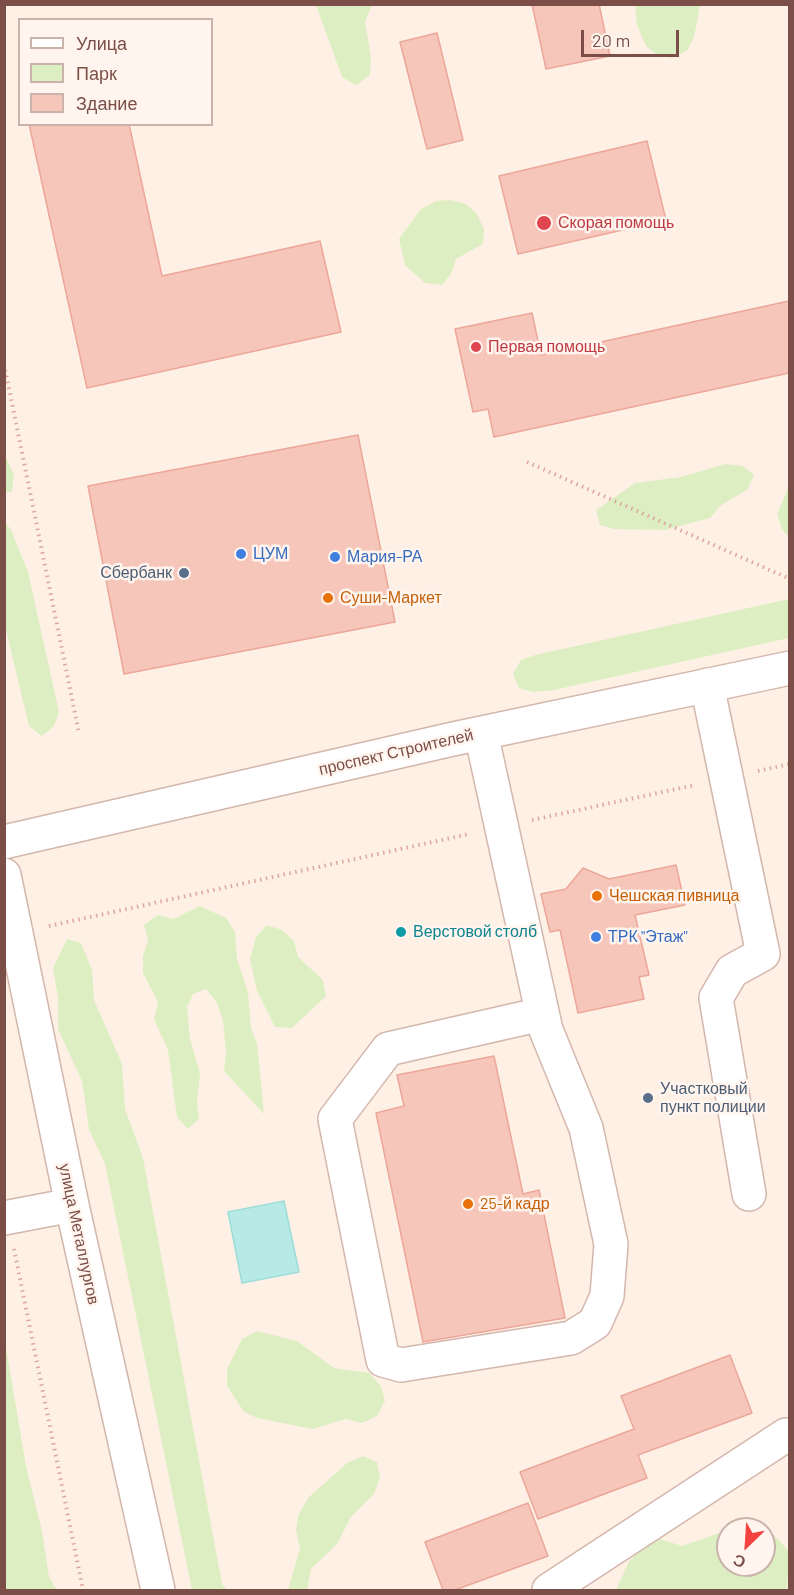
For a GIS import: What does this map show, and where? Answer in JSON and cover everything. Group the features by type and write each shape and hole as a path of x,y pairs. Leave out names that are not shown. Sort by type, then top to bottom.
{"street":[{"name":"проспект Строителей","path":"4,842 481,733 789,668"},
{"path":"707,685 763,954 732,971 716,998 749,1194"},
{"path":"481,733 546,1030 586,1128 611,1244 607,1296 595,1323 571,1338 401,1365 383,1360 335,1119 388,1049 542,1014"},
{"name":"улица Металлургов","path":"4,875 72,1205 158,1590"},
{"path":"6,1218 72,1205"},
{"path":"549,1590 786,1435"}],"path":[{"path":"4,364 79,733"},
{"path":"527,462 789,579"},
{"path":"16,934 789,764"},
{"path":"6,1218 83,1590"}],"green space":[{"path":"316,5 372,5 365,22 371,57 370,75 356,85 342,77"},
{"path":"635,5 700,5 694,37 687,51 672,58 657,55 646,46 637,25"},
{"path":"450,200 466,204 477,214 484,229 483,244 456,259 451,274 442,285 425,283 405,265 399,239 421,209 436,201"},
{"path":"4,453 14,475 12,492 5,492"},
{"path":"725,464 743,466 754,475 748,489 720,506 710,518 665,530 614,529 600,525 596,510 635,483 681,477"},
{"path":"789,486 790,538 782,529 777,514"},
{"path":"5,522 11,530 28,572 59,712 54,726 42,736 29,726 5,626"},
{"path":"789,599 789,638 554,690 534,692 519,688 513,674 521,660 535,655"},
{"path":"200,906 226,918 235,932 237,959 248,993 251,1028 257,1043 264,1114 224,1071 226,1053 223,1020 217,1003 206,989 193,994 187,1007 190,1039 200,1073 197,1103 199,1119 188,1129 177,1117 168,1050 154,1019 158,1002 143,973 143,956 148,940 144,925 158,915 173,919"},
{"path":"267,925 282,930 294,941 298,957 323,980 326,996 292,1028 275,1027 257,991 250,959 256,937"},
{"path":"67,939 81,943 92,970 94,1000 122,1064 125,1109 143,1158 222,1584 227,1590 192,1590 105,1164 89,1129 82,1081 58,1029 58,998 53,968"},
{"path":"257,1331 297,1341 334,1368 369,1373 381,1386 385,1401 377,1416 362,1423 346,1419 312,1429 257,1418 244,1412 227,1386 227,1369 242,1339"},
{"path":"4,1335 26,1466 42,1531 49,1577 57,1590 5,1590"},
{"path":"363,1456 377,1462 380,1477 374,1494 351,1517 337,1544 311,1569 307,1590 288,1590 300,1548 296,1530 298,1516 308,1498 347,1463"},
{"path":"716,1534 716,1577 776,1577 776,1537 789,1551 787,1590 616,1590 629,1561 654,1537 682,1546"}],"water":[{"path":"284,1201 299,1272 242,1283 228,1212"}],"building":[{"path":"532,4 599,4 610,56 546,69"},
{"path":"437,33 463,140 427,149 400,42"},
{"path":"29,126 129,126 162,276 320,241 341,332 87,388"},
{"name":"Скорая помощь","path":"647,141 666,220 518,254 499,176"},
{"path":"789,301 789,373 494,437 488,409 473,412 455,329 532,313 541,355"},
{"name":"ЦУМ","path":"358,435 395,622 124,674 88,486"},
{"name":"ТРК \"Этаж\"","path":"676,865 685,905 635,915 649,975 639,977 644,999 578,1013 560,930 550,932 541,894 566,889 583,868 609,879"},
{"path":"494,1056 523,1194 539,1190 565,1318 423,1342 376,1113 404,1106 397,1075"},
{"path":"730,1355 752,1413 638,1455 647,1478 538,1519 520,1472 634,1429 621,1396"},
{"path":"528,1503 548,1556 455,1590 443,1590 425,1542"}],"place":[{"name":"Скорая помощь","path":"544,223"},
{"name":"Первая помощь","path":"476,347"},
{"name":"ЦУМ","path":"241,554"},
{"name":"Мария-РА","path":"335,557"},
{"name":"Сбербанк","path":"184,573"},
{"name":"Суши-Маркет","path":"328,598"},
{"name":"Чешская пивница","path":"597,896"},
{"name":"Верстовой столб","path":"401,932"},
{"name":"ТРК \"Этаж\"","path":"596,937"},
{"name":"Участковый пункт полиции","path":"648,1098"},
{"name":"25-й кадр","path":"468,1204"}]}
